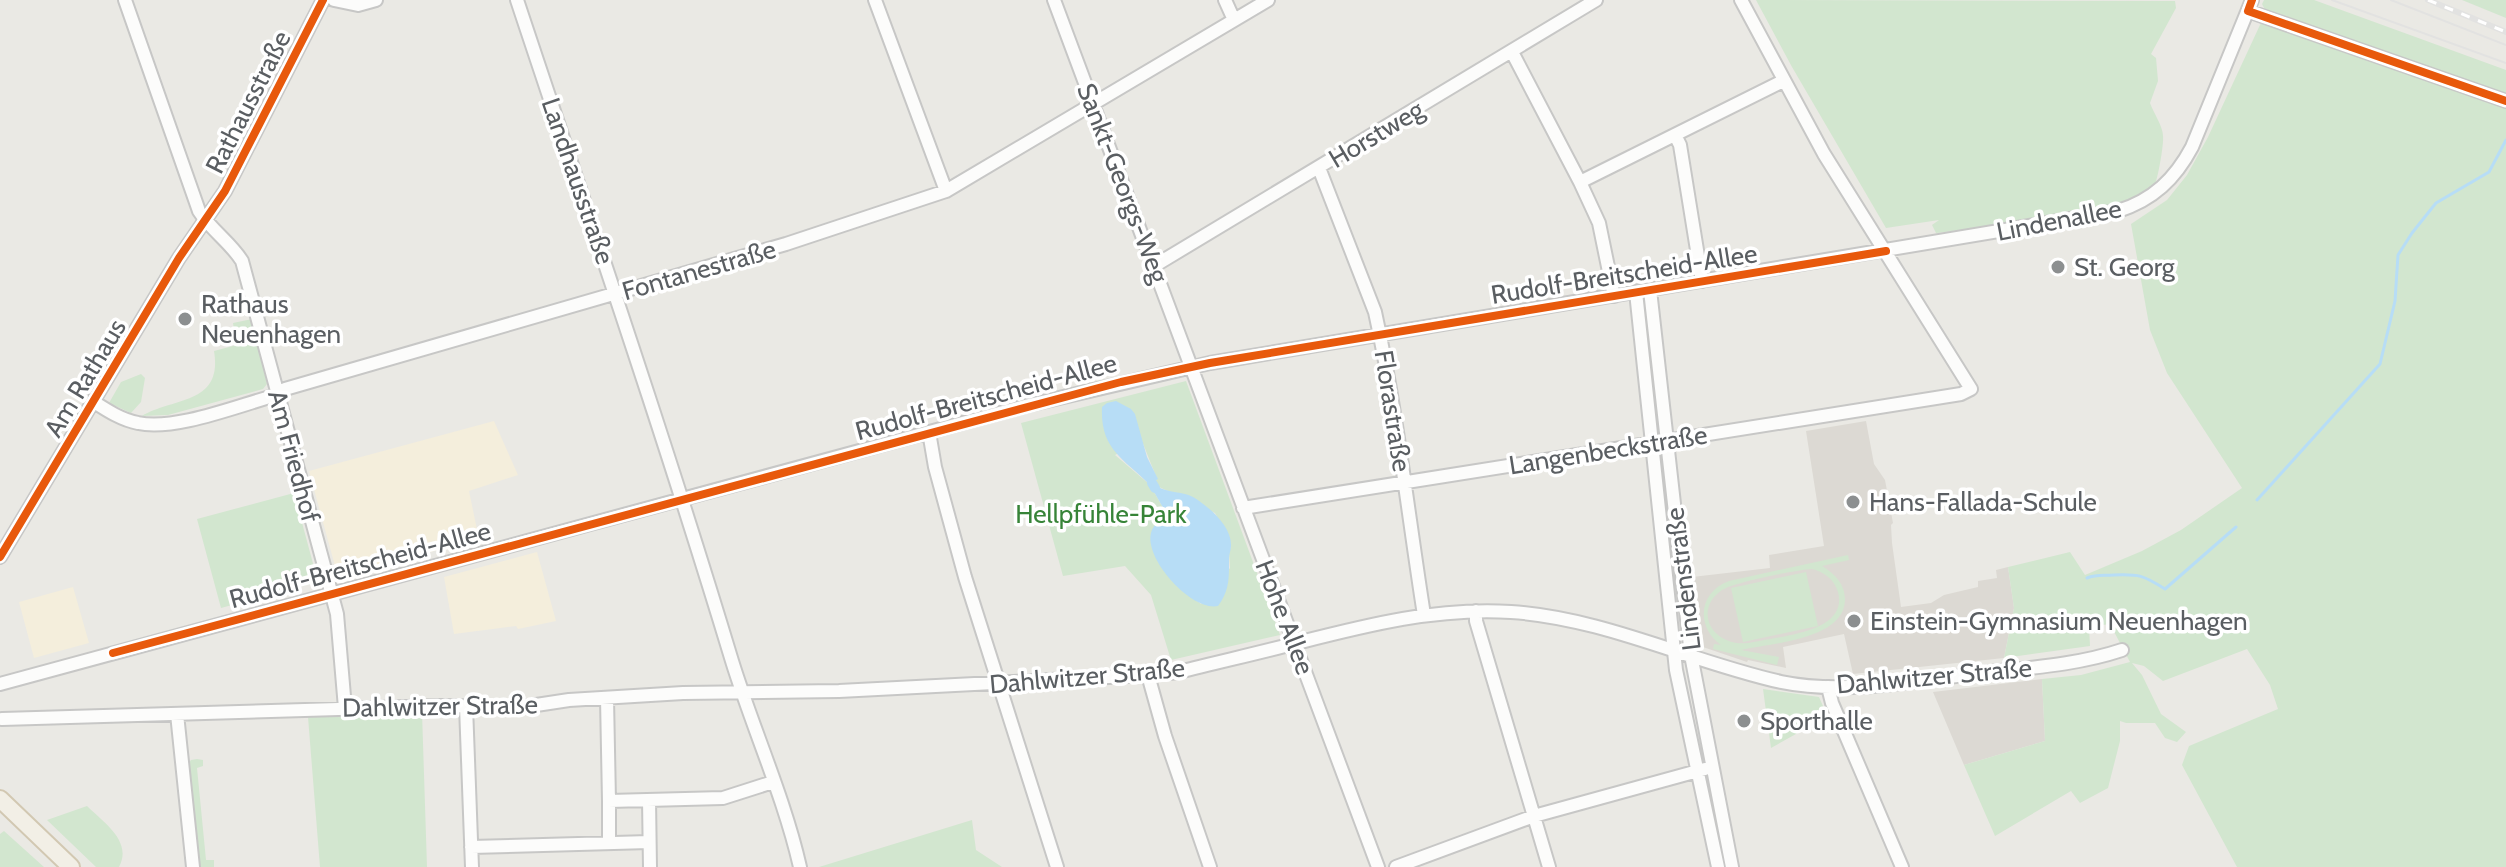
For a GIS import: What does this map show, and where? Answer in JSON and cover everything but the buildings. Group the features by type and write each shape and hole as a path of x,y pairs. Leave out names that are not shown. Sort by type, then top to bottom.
{"main road":[{"path":"4,809 71,867"}],"street":[{"path":"125,0 205,220"},
{"name":"Rathausstraße","path":"205,220 225,191 323,0"},
{"path":"334,0 358,5 376,0"},
{"name":"Landhausstraße","path":"517,0 800,867"},
{"path":"875,0 946,191"},
{"name":"Sankt-Georgs-Weg","path":"1054,0 1191,367"},
{"path":"1225,0 1234,20"},
{"name":"Fontanestraße","path":"94,402 128,421 160,425 277,395 285,389 786,244 946,191 1268,0"},
{"name":"Horstweg","path":"1154,266 1596,0"},
{"path":"1741,0 1824,154 1886,251"},
{"path":"2250,6 2506,101"},
{"name":"Lindenallee","path":"1886,251 2100,215 2147,200 2170,179 2187,156 2250,6"},
{"path":"1512,52 1580,182 1602,233 1614,296"},
{"path":"1580,182 1783,81"},
{"path":"1675,135 1680,145 1702,281"},
{"name":"Florastraße","path":"1319,168 1375,312 1424,615"},
{"name":"Am Friedhof","path":"205,220 230,244 242,261 337,614 345,708"},
{"name":"Am Rathaus","path":"0,557 179,258 205,220"},
{"name":"Rudolf-Breitscheid-Allee","path":"0,684 1121,382 1191,367 1886,251"},
{"name":"Langenbeckstraße","path":"1243,508 1860,412 1961,394 1971,389 1886,251"},
{"name":"Lindenstraße","path":"1650,290 1704,769 1718,867"},
{"name":"Lindenstraße","path":"1636,292 1682,699 1732,867"},
{"name":"Hohe Allee","path":"1191,367 1378,867"},
{"path":"929,432 942,494 998,685 1057,867"},
{"path":"1476,611 1476,621 1549,867"},
{"name":"Dahlwitzer Straße","path":"2,719 345,708 535,706 569,700 742,691 998,685 1148,675 1179,672 1424,615 1476,611 1513,612 1566,621 1781,682 1828,687 1903,683 2091,660 2122,650"},
{"path":"1148,675 1210,867"},
{"path":"1828,687 1902,867"},
{"path":"607,698 609,843"},
{"path":"466,706 472,867"},
{"path":"177,714 193,867"},
{"path":"1396,867 1534,816 1704,769"},
{"path":"609,801 723,798 773,782"},
{"path":"649,800 650,867"},
{"path":"471,847 649,842"}],"shaded area":[{"path":"494,421 518,475 469,491 479,539 338,577 309,471"},
{"name":"Einstein-Gymnasium Neuenhagen","path":"1866,421 1874,464 1885,480 1893,523 1892,543 1901,607 1931,603 1944,595 1978,587 1978,581 1997,578 1996,570 2008,567 2014,608 2004,658 1853,674 1844,634 1783,647 1786,668 1747,662 1700,646 1692,577 1770,568 1769,555 1824,546 1806,431"},
{"path":"537,552 556,621 518,629 516,626 454,634 444,577"},
{"path":"73,587 89,643 34,658 19,602"},
{"path":"2042,679 2045,741 1964,765 1933,692"}],"green space":[{"path":"1756,0 2175,1 2176,8 2151,54 2156,58 2158,81 2150,103 2163,136 2155,184 2143,194 2120,202 2053,217 1936,233 1932,225 1939,220 1886,228"},
{"path":"2264,0 2314,0 2506,70 2506,867 2237,867 2182,765 2189,746 2278,709 2270,685 2247,649 2163,681 2144,666 2132,663 2142,675 2161,714 2186,732 2177,742 2165,738 2155,723 2120,721 2120,741 2108,788 2080,803 2071,791 1995,836 1964,765 2045,741 2042,679 2081,675 2130,662 2110,624 2089,627 2090,646 2004,658 2014,608 2008,567 2070,552 2085,575 2142,551 2181,530 2242,488 2167,373 2150,330 2131,224 2167,200 2187,175 2266,12 2262,4"},
{"path":"2462,0 2506,0 2506,18"},
{"path":"252,319 267,384 263,389 168,415 142,416 204,390 215,369 214,351 244,343 242,330 234,330 233,323"},
{"path":"141,374 145,378 141,402 131,413 109,403 121,382"},
{"name":"Hellpfühle-Park","path":"1186,381 1280,635 1171,660 1151,595 1125,566 1063,576 1021,423","holes":["1142,441 1157,479 1149,484 1115,455","1157,486 1215,513 1231,545 1230,568 1201,604 1191,596 1155,525 1166,513 1153,490"]},
{"path":"294,493 318,582 221,608 197,519"},
{"path":"1848,555 1849,560 1822,566 1838,580 1845,594 1841,613 1833,624 1820,632 1787,642 1741,650 1779,657 1777,665 1713,649 1714,644 1721,645 1707,629 1704,619 1706,601 1719,586 1729,581","holes":["1812,569 1831,580 1838,592 1839,605 1833,616 1823,624 1795,634 1740,643 1728,641 1711,627 1708,608 1722,590 1739,583"]},
{"path":"1806,572 1818,626 1743,642 1731,588"},
{"path":"1763,689 1819,697 1830,722 1821,720 1771,748"},
{"path":"422,712 427,867 320,867 308,717"},
{"path":"191,760 203,760 203,766 197,768 206,860 214,860 214,867 198,867 185,767"},
{"path":"87,806 119,840 122,858 119,867 96,867 47,820"},
{"path":"972,820 976,850 1002,867 819,867"},
{"path":"4,831 44,867 0,867 0,834"}],"water":[{"path":"1116,401 1135,414 1147,457 1158,479 1149,484 1115,452 1105,433 1102,407"},
{"path":"1157,486 1193,497 1212,511 1228,531 1231,546 1228,583 1218,606 1207,606 1184,592 1172,582 1155,556 1151,533 1166,513 1153,490"}],"waterway":[{"path":"2257,500 2380,364 2395,301 2398,255 2412,233 2436,203 2489,172 2506,140"},
{"path":"1152,483 1155,488"},
{"path":"2087,578 2135,575 2165,589 2236,527"}],"tram line":[{"path":"2332,0 2506,63"},
{"path":"2391,0 2506,45"}],"railway":[{"path":"2428,0 2506,32"}],"cycle path":[{"path":"0,557 179,258 225,191 323,0"},
{"path":"2252,0 2248,11 2506,101"},
{"path":"113,653 1121,382 1210,363 1886,251"}],"place":[{"name":"St. Georg","path":"2058,267"},
{"name":"Rathaus Neuenhagen","path":"185,319"},
{"name":"Hans-Fallada-Schule","path":"1853,502"},
{"name":"Einstein-Gymnasium Neuenhagen","path":"1854,621"},
{"name":"Sporthalle","path":"1744,721"}]}
